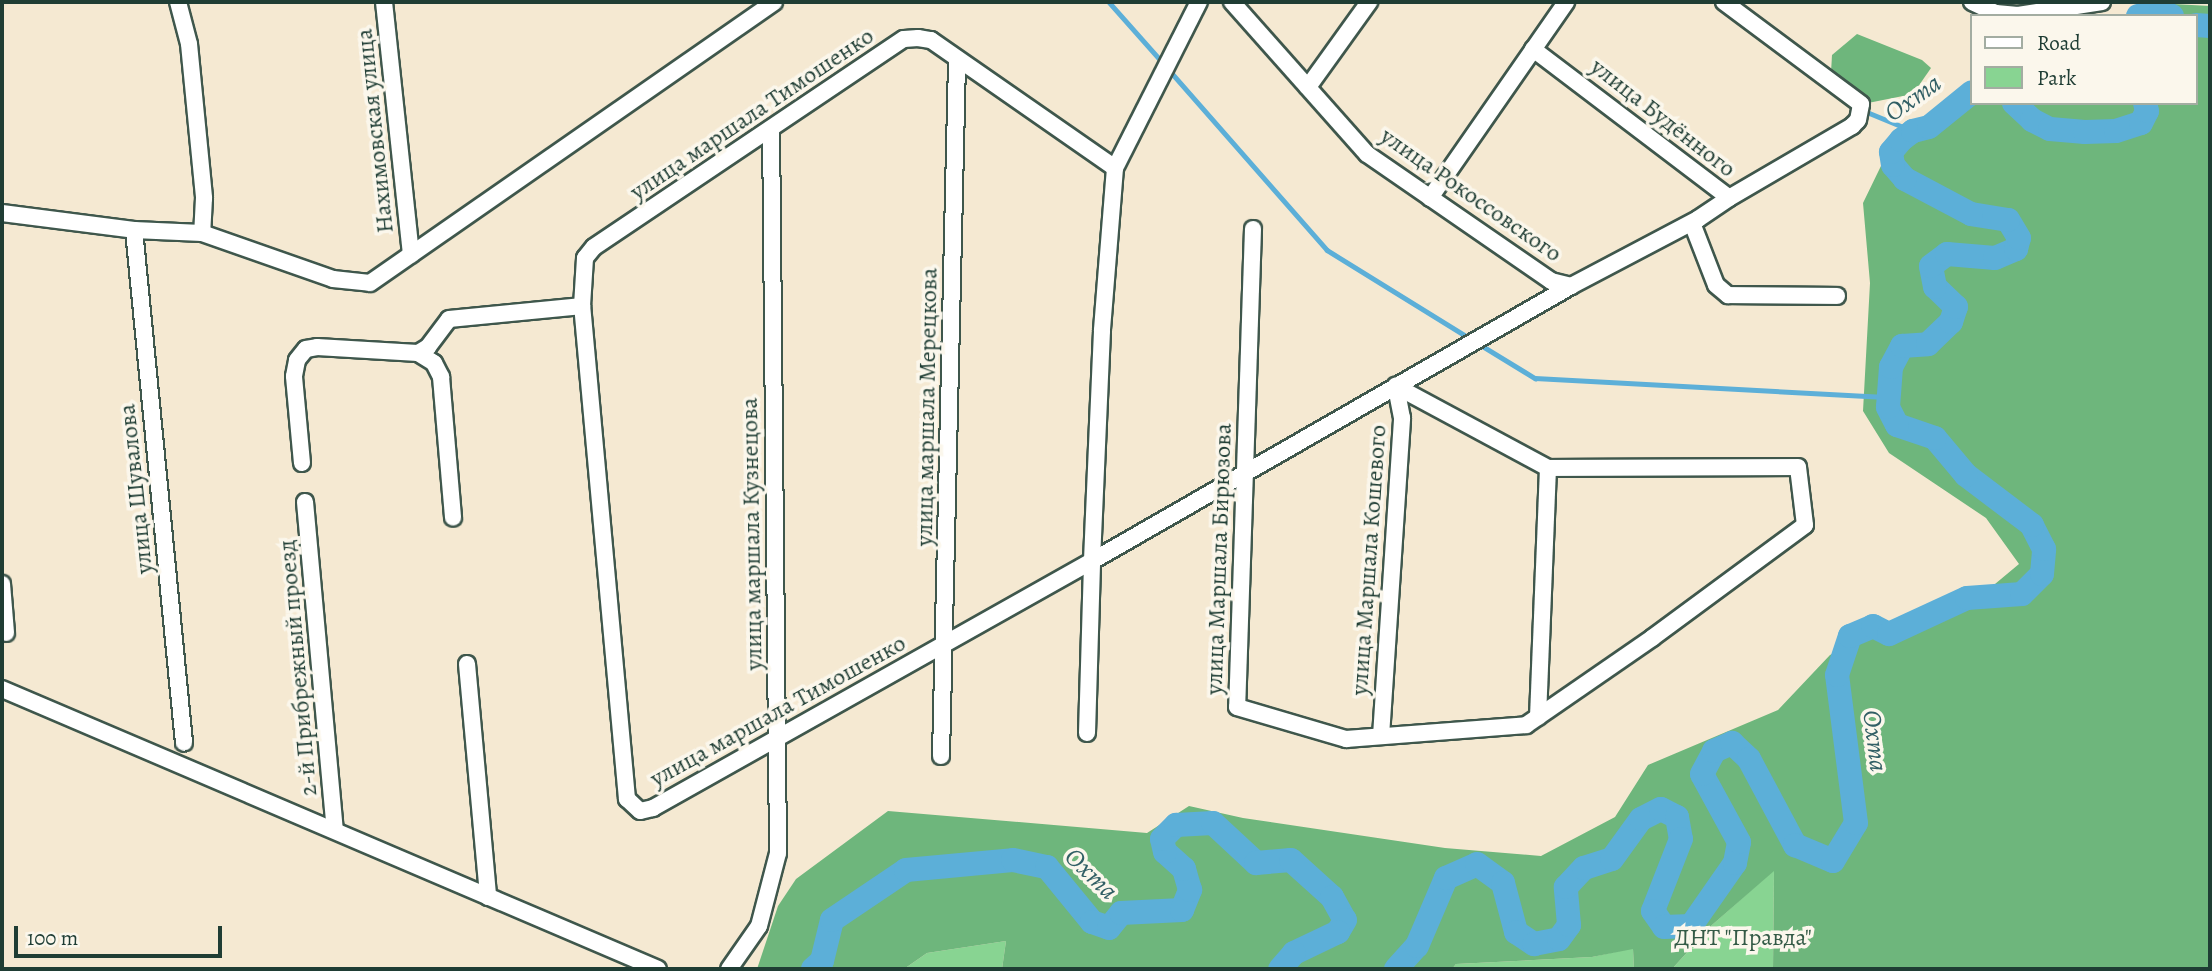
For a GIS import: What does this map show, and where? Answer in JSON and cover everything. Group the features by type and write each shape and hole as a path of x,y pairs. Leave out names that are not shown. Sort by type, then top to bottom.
{"street":[{"path":"178,2 189,44 204,198 202,233"},
{"name":"Нахимовская улица","path":"384,2 411,255"},
{"path":"2,213 134,230 202,233 333,279 370,283 774,2"},
{"path":"1087,733 1102,331 1115,168 1199,2"},
{"name":"улица Рокоссовского","path":"1232,2 1367,154 1551,281 1571,286 1692,223 1729,198"},
{"path":"1308,87 1369,2"},
{"path":"1430,198 1566,2"},
{"name":"улица Будённого","path":"1533,49 1619,111 1729,198 1852,127 1858,120 1861,104 1724,2"},
{"path":"1984,8 2045,13 2102,2"},
{"name":"улица маршала Тимошенко","path":"1115,168 931,40 904,39 594,247 585,258 582,306 627,799 640,811 653,808 1092,561 1571,286"},
{"name":"улица маршала Мерецкова","path":"942,756 957,59"},
{"name":"улица маршала Кузнецова","path":"729,969 759,926 778,853 771,129"},
{"path":"1692,223 1716,285 1728,295 1837,296"},
{"name":"улица Маршала Бирюзова","path":"1253,229 1237,707 1346,739 1526,725 1805,525 1797,467 1548,468"},
{"name":"улица Шувалова","path":"134,230 184,743"},
{"path":"418,353 428,347 437,330 449,319 582,306"},
{"path":"437,330 453,517"},
{"path":"302,463 294,376 297,360 306,349 317,347 418,353 434,363 441,377"},
{"path":"1396,386 1548,468 1538,717"},
{"name":"улица Маршала Кошевого","path":"1381,736 1402,418 1396,386"},
{"name":"2-й Прибрежный проезд","path":"305,502 335,829"},
{"path":"2,584 6,633"},
{"path":"467,664 488,898"},
{"path":"2,689 658,969"}],"green space":[{"path":"2173,4 2210,6 2210,969 1773,969 1774,871 1712,925 1672,969 1634,969 1633,949 1592,957 1456,964 1452,969 1002,969 1006,941 927,953 904,969 757,969 778,906 796,879 888,811 1147,833 1189,806 1243,818 1445,848 1541,856 1615,817 1648,765 1778,710 1830,655 1909,615 1983,594 2019,564 1986,518 1889,453 1863,411 1870,283 1863,203 1896,135 1915,124 1925,136 1970,101 1970,105 2198,105 2198,14 2130,14 2135,10"},
{"path":"1857,34 1922,60 1931,68 1913,94 1868,103 1831,73 1832,55"},
{"name":"ДНТ \"Правда\"","path":"1774,870 1773,969 1672,969 1712,925"},
{"path":"1006,941 1002,969 904,969 927,953"},
{"name":"ДНТ \"Правда\"","path":"1633,948 1634,969 1452,969 1456,964 1592,957"}],"waterway":[{"path":"1109,2 1164,64"},
{"name":"Охта","path":"2147,14 2161,11 2168,14"},
{"name":"Охта","path":"2198,25 2210,26"},
{"path":"1170,71 1327,250 1471,339"},
{"name":"Охта","path":"1396,969 1417,946 1446,878 1477,864 1503,883 1516,932 1534,944 1559,939 1569,925 1566,887 1584,868 1612,859 1641,819 1661,809 1677,817 1681,839 1653,911 1664,927 1691,926 1735,863 1739,842 1702,774 1714,751 1732,743 1749,759 1795,845 1833,861 1856,823 1837,675 1850,636 1873,626 1889,634 1967,598 2022,594 2042,574 2044,549 2032,525 1966,475 1935,438 1897,425 1888,407 1891,367 1902,346 1928,344 1951,322 1956,307 1935,287 1931,266 1947,254 1995,258 2016,249 2019,238 2008,220 1971,214 1905,179 1893,165 1891,152 1901,140 1913,131 1929,127 1970,94"},
{"name":"Охта","path":"2016,105 2032,120 2050,129 2085,132 2116,131 2141,123 2147,111 2146,105"},
{"path":"1867,112 1913,131"},
{"path":"1479,344 1535,378 1889,397"},
{"name":"Охта","path":"813,969 822,961 832,920 906,870 1013,860 1047,867 1092,922 1109,928 1121,913 1182,910 1190,890 1184,869 1165,852 1162,839 1176,825 1213,823 1256,863 1291,860 1332,897 1345,920 1338,932 1294,953 1280,969"}]}
